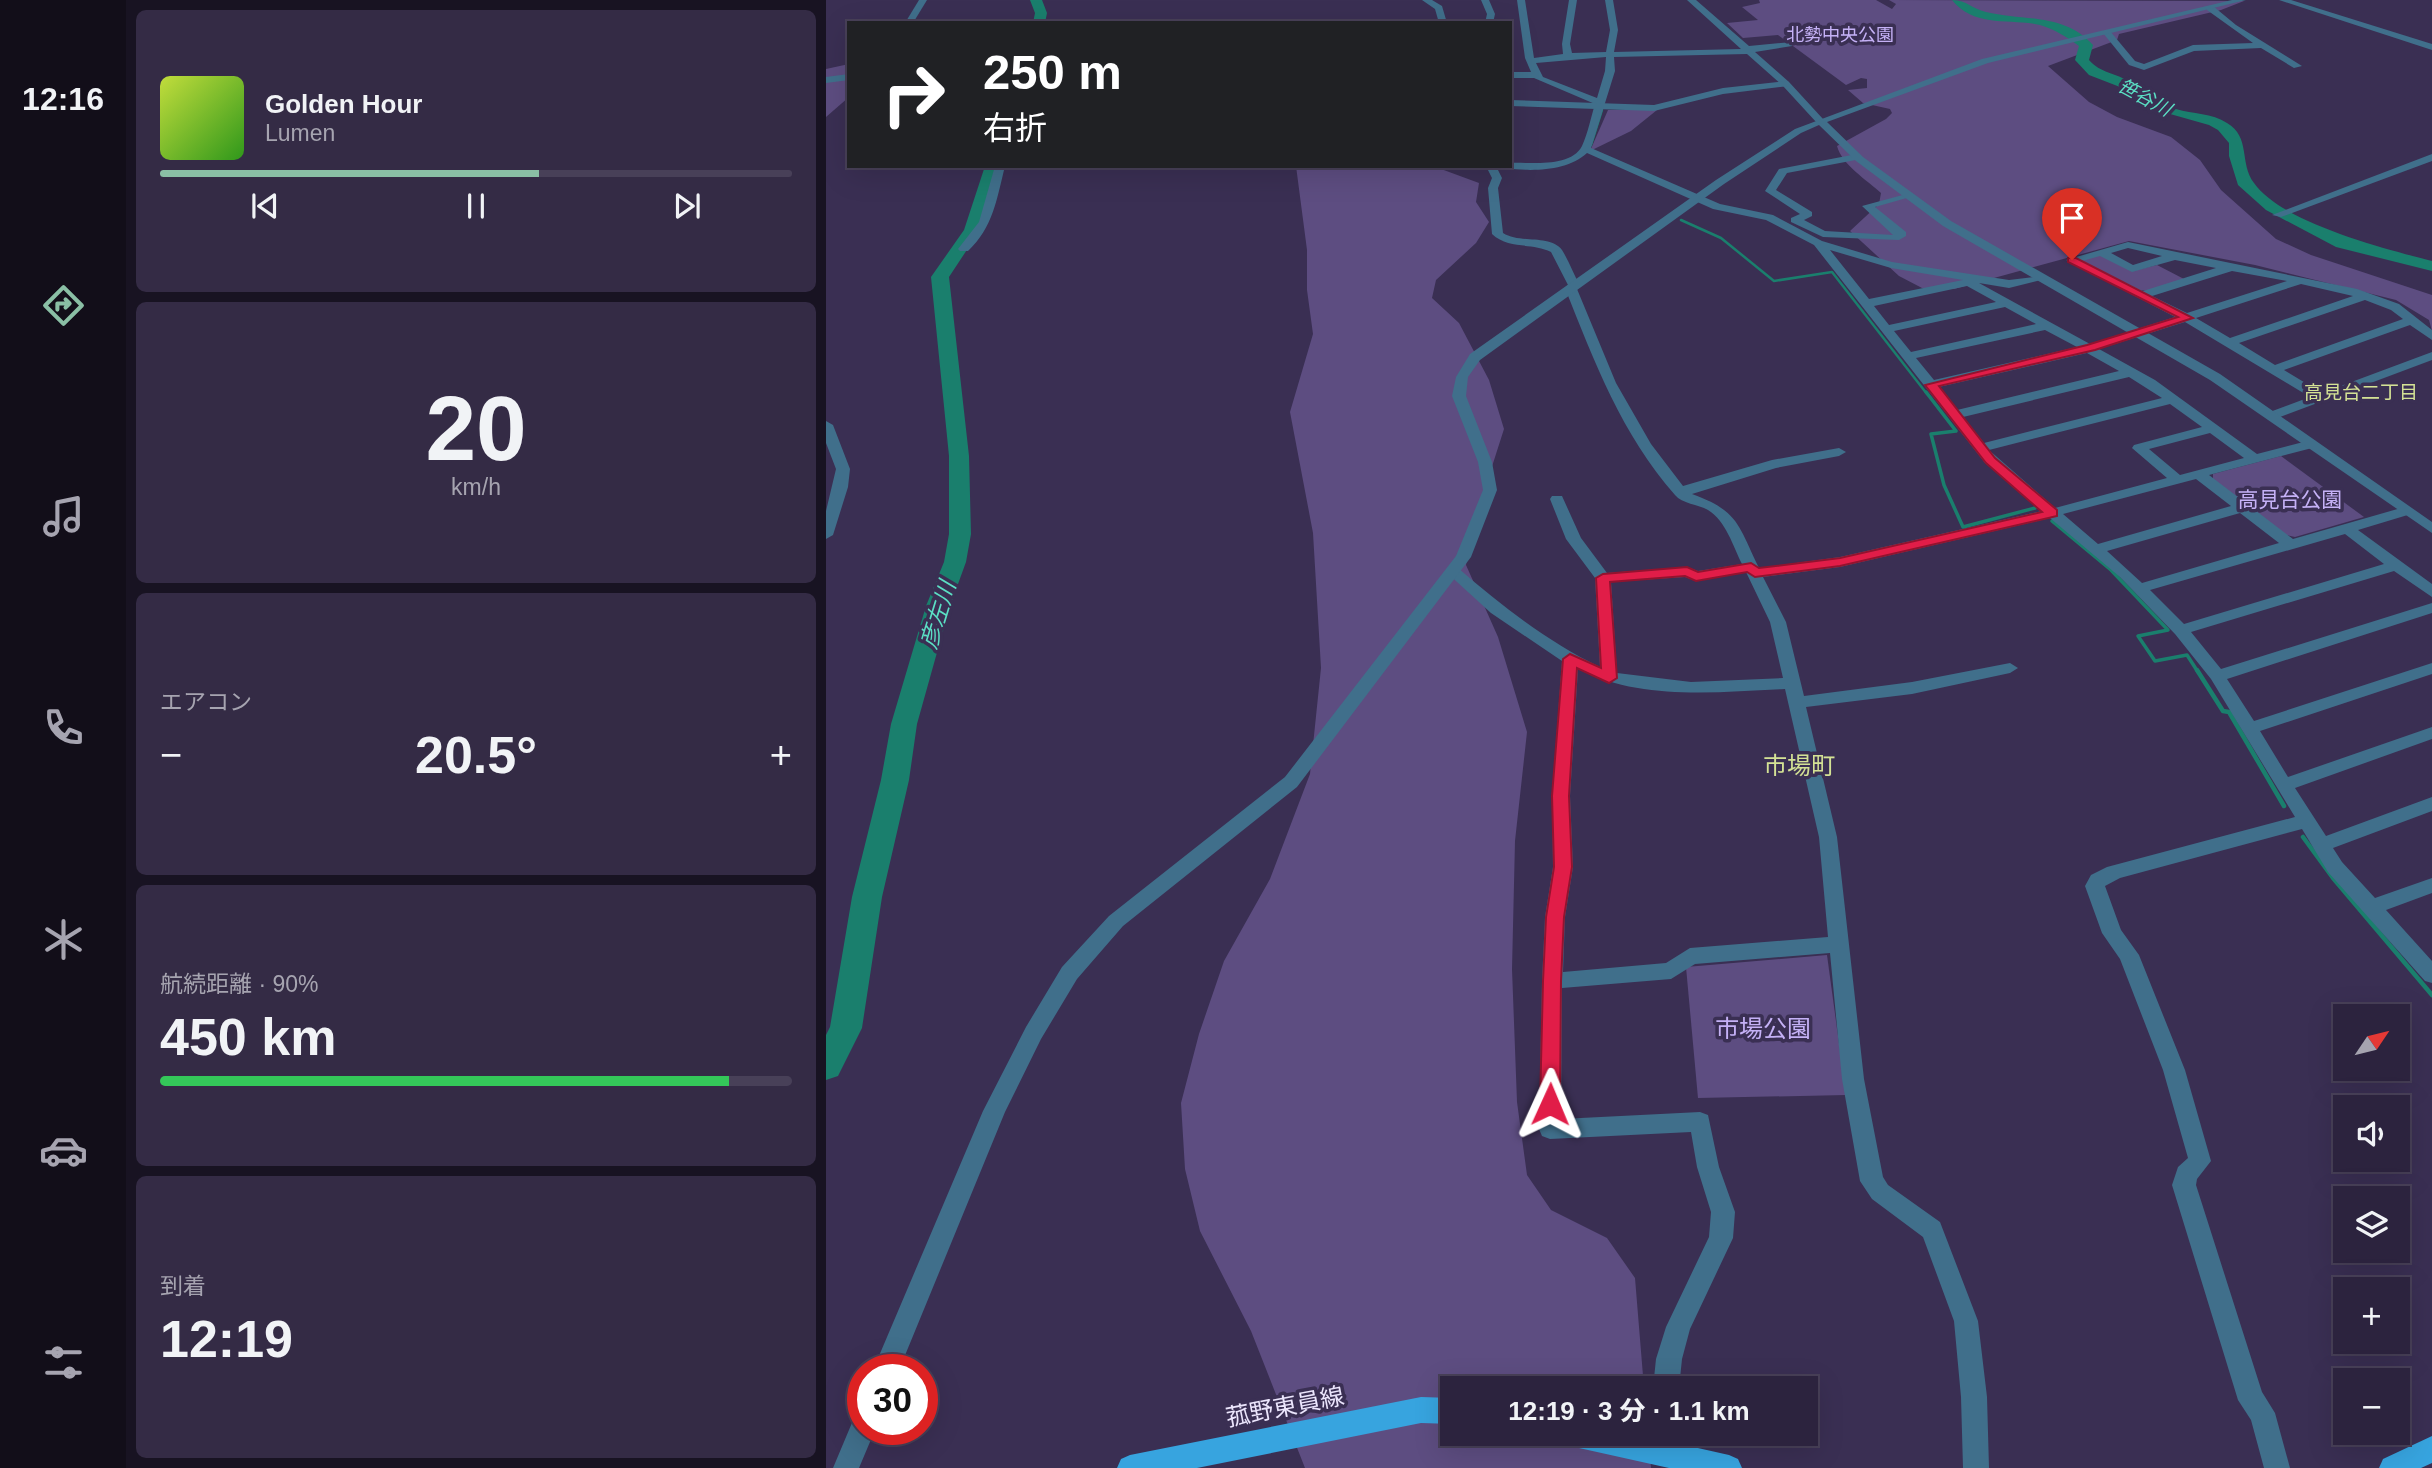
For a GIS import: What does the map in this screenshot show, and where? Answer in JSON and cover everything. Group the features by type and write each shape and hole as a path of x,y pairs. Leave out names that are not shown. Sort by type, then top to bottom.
{"main road":[{"name":"菰野東員線","path":"1130,1468 1421,1410 1440,1411"},
{"path":"1668,1446 1729,1468"},
{"path":"2392,1468 2432,1449"}],"street":[{"path":"910,21 923,0"},
{"path":"1426,0 1439,8 1442,21"},
{"path":"1485,0 1492,14 1490,21"},
{"path":"1521,0 1529,58 1533,61 1536,75 1543,82 1600,105"},
{"path":"1568,57 1566,44 1573,0"},
{"path":"1512,166 1558,163 1581,155 1586,149 1610,71 1614,30 1609,0"},
{"path":"1691,0 1786,83 1857,157 1906,195 2037,278 2141,332 2272,416 2432,529"},
{"path":"892,1354 975,1149 1063,981 1099,936 1116,921 1291,782 1453,571 1475,532 1490,490 1485,462 1459,396 1462,377 1468,365 1483,349 1798,131 1985,61 2242,0"},
{"path":"2283,0 2432,47"},
{"path":"2210,8 2232,27 2297,66"},
{"path":"2107,33 2132,63 2139,66 2151,65 2193,48 2261,45"},
{"path":"1533,61 1610,54 1750,50 1789,44"},
{"path":"1512,75 1536,75"},
{"path":"826,80 847,77"},
{"path":"1512,103 1662,107 1723,91 1786,83"},
{"path":"1586,149 1717,207 1769,217 1818,243 1891,265 2010,284 2037,278"},
{"path":"1857,157 1783,170 1770,191 1807,213 1795,220 1823,234 1895,238 1902,234 1867,205 1906,195"},
{"path":"2281,214 2432,157"},
{"path":"964,249 978,239 999,168"},
{"path":"1492,168 1497,178 1493,188 1498,234 1508,242 1543,244 1556,250 1609,383 1645,445 1680,491 1708,497 1726,517 1778,622 1828,837 1853,1079 1872,1181 1880,1192 1921,1219 1932,1230 1946,1264 1966,1321 1974,1397 1976,1468"},
{"path":"1818,243 1990,460 2141,588 2181,630 2217,676 2336,867 2432,975"},
{"path":"2321,398 2188,318 2072,260 2128,245 2174,257 2301,280 2365,296 2395,307 2432,336"},
{"path":"2101,252 2132,269 2172,271 2231,267"},
{"path":"2143,295 2172,271 2174,257"},
{"path":"1891,265 1913,294"},
{"path":"1864,304 1969,279 2132,372 2255,459"},
{"path":"1931,385 2091,348 2301,280"},
{"path":"2231,342 2365,296"},
{"path":"1887,329 2008,303"},
{"path":"2276,369 2411,320"},
{"path":"1909,356 2049,325"},
{"path":"2272,416 2432,356"},
{"path":"1954,415 2132,372"},
{"path":"1981,448 2173,399"},
{"path":"826,425 843,469 841,487 826,535"},
{"path":"2178,480 2139,448 2212,428"},
{"path":"1603,578 1687,572 1696,576 1840,562 2052,513 2311,444"},
{"path":"1708,497 1765,466 1839,452"},
{"path":"2200,474 2291,545"},
{"path":"1557,499 1574,539 1603,578 1609,678"},
{"path":"2097,550 2243,507"},
{"path":"2141,588 2406,511"},
{"path":"2348,529 2432,592"},
{"path":"2181,630 2396,565"},
{"path":"1453,571 1497,610 1570,659 1609,678 1691,688 1796,693 1912,688 2010,668"},
{"path":"2217,676 2432,608"},
{"path":"1570,659 1561,796 1563,867 1555,917 1552,981 1550,1129 1700,1122 1708,1167 1723,1212 1721,1238 1678,1327 1668,1376"},
{"path":"2248,729 2432,668"},
{"path":"2284,785 2432,733"},
{"path":"2321,845 2432,804"},
{"path":"2277,1468 2262,1413 2250,1400 2184,1185 2186,1174 2200,1161 2174,1070 2129,955 2112,933 2095,887 2098,880 2114,872 2305,821"},
{"path":"2373,907 2432,885"},
{"path":"1552,981 1671,971 1690,956 1839,944"},
{"path":"846,1468 856,1445"}],"green space":[{"name":"北勢中央公園","path":"1759,0 1876,0 1892,9 1896,4 1889,0 2244,1 2221,10 2119,34 2117,40 2048,66 2089,102 2117,117 2171,137 2200,160 2221,190 2276,239 2311,255 2432,295 2432,331 2429,320 2396,300 2255,265 2129,241 1954,289 1922,288 1899,276 1850,231 1879,204 1881,193 1849,166 1837,146 1886,119 1892,113 1890,109 1863,103 1848,90 1867,88 1867,79 1861,78 1846,85 1778,35 1743,38 1727,23 1758,20 1742,7 1760,3"},
{"path":"847,64 847,99 826,117 826,69"},
{"path":"1608,110 1657,110 1631,131 1590,151"},
{"path":"1296,168 1441,168 1479,183 1476,202 1489,222 1476,243 1436,280 1432,298 1459,323 1489,380 1504,429 1472,529 1466,565 1498,637 1527,732 1515,841 1512,969 1517,1102 1527,1175 1551,1210 1607,1238 1635,1278 1643,1376 1440,1376 1440,1446 1649,1446 1651,1468 1305,1468 1251,1331 1200,1231 1185,1169 1181,1103 1199,1034 1224,961 1270,879 1310,774 1321,668 1313,533 1290,412 1313,334 1307,290 1307,250"},
{"path":"2101,254 2132,271 2157,265 2184,279 2148,291 2139,290 2082,262 2083,259"},
{"name":"高見台公園","path":"2281,456 2364,517 2295,537 2286,535 2213,479 2213,474"},
{"name":"市場公園","path":"1827,955 1846,1095 1698,1098 1686,967"}],"waterway":[{"name":"彦左川","path":"1036,0 1041,13 1039,21"},
{"name":"笹谷川","path":"1958,0 1966,8 1985,16 2031,20 2059,28 2086,45 2082,60 2094,72 2119,81 2160,108 2224,127 2232,133 2237,143 2237,156 2246,185 2272,207 2342,243 2432,266"},
{"path":"1591,145 1602,110"},
{"name":"彦左川","path":"826,1066 846,1028 867,897 895,780 904,724 938,606 955,562 960,534 959,456 940,277 972,230 992,168"},
{"path":"1681,220 1721,238 1774,281 1832,272 1927,394"},
{"path":"1926,392 1956,431 1931,434 1944,485 1963,527 2035,508"},
{"path":"2052,521 2111,570 2168,630 2138,636 2155,661 2187,655 2198,672"},
{"path":"2197,670 2223,711 2229,712 2284,806"},
{"path":"2303,837 2333,878 2432,995"}],"district":[{"name":"高見台二丁目","path":"2361,392"},
{"name":"市場町","path":"1799,766"}],"route":[{"path":"1550,1104 1552,981 1555,917 1563,867 1562,759 1570,659 1609,678 1610,650 1603,578 1687,572 1696,576 1751,567 1755,573 1840,562 2052,513 1990,460 1931,385 2091,348 2188,318 2072,260"}]}
